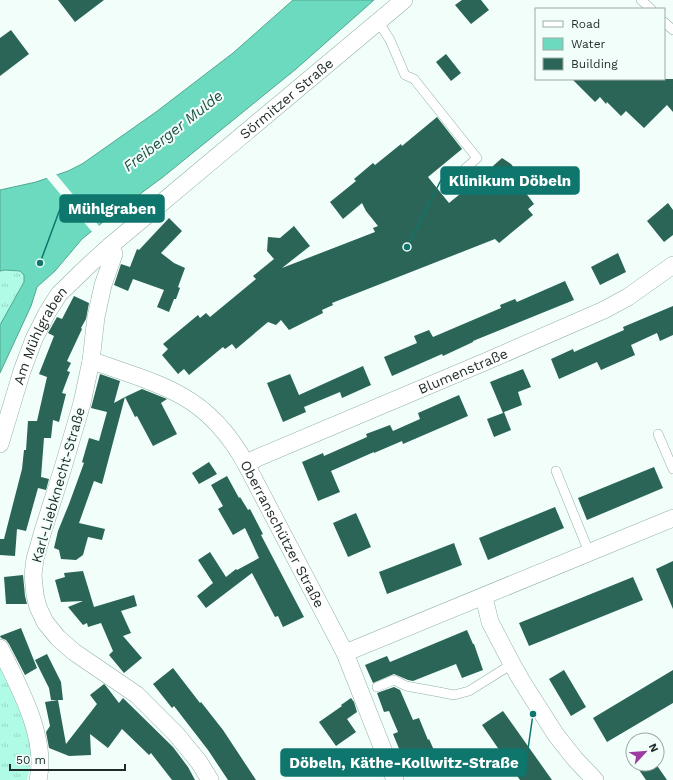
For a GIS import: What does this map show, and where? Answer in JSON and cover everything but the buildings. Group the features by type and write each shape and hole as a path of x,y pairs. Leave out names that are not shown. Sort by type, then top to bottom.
{"street":[{"name":"Sörmitzer Straße","path":"110,246 404,0"},
{"name":"Karl-Liebknecht-Straße","path":"110,246 114,254 102,291 96,317 91,361 82,402 35,559 34,585 38,607 45,622 58,638 74,652 137,694 156,713 199,762 210,780"},
{"name":"Am Mühlgraben","path":"0,444 22,372 34,340 47,313 59,294 110,246"},
{"name":"Blumenstraße","path":"246,464 604,310 628,297 673,265"},
{"name":"Oberranschützer Straße","path":"91,361 170,390 193,402 223,430 241,454 346,653 395,780"},
{"path":"346,653 673,518"},
{"path":"484,597 490,622 512,664 558,737 575,759 595,780"},
{"path":"0,648 23,697 35,730 40,758 38,780"}],"lane":[{"path":"641,0 650,8"},
{"path":"378,21 390,40 405,74 414,79 477,158 454,179"},
{"path":"665,23 673,30"},
{"path":"658,434 673,469"},
{"path":"556,471 589,552"},
{"path":"377,687 394,680 406,686 454,695 468,691 512,664"}],"green space":[{"path":"0,271 20,271 24,275 24,282 0,326"},
{"path":"0,659 25,717 31,749 30,768 27,780 0,780"}],"water":[{"name":"Freiberger Mulde","path":"293,0 374,0 296,69 163,177 82,239 55,271 37,287 31,306 0,373 0,325 24,282 24,275 20,271 0,271 0,190 36,182 68,171 82,164 156,112 233,53"}],"pier":[{"path":"55,173 100,227 93,233 46,177"}],"place":[{"name":"Klinikum Döbeln","path":"407,247"},
{"name":"Mühlgraben","path":"40,263"},
{"name":"Döbeln, Käthe-Kollwitz-Straße","path":"533,714"}]}
